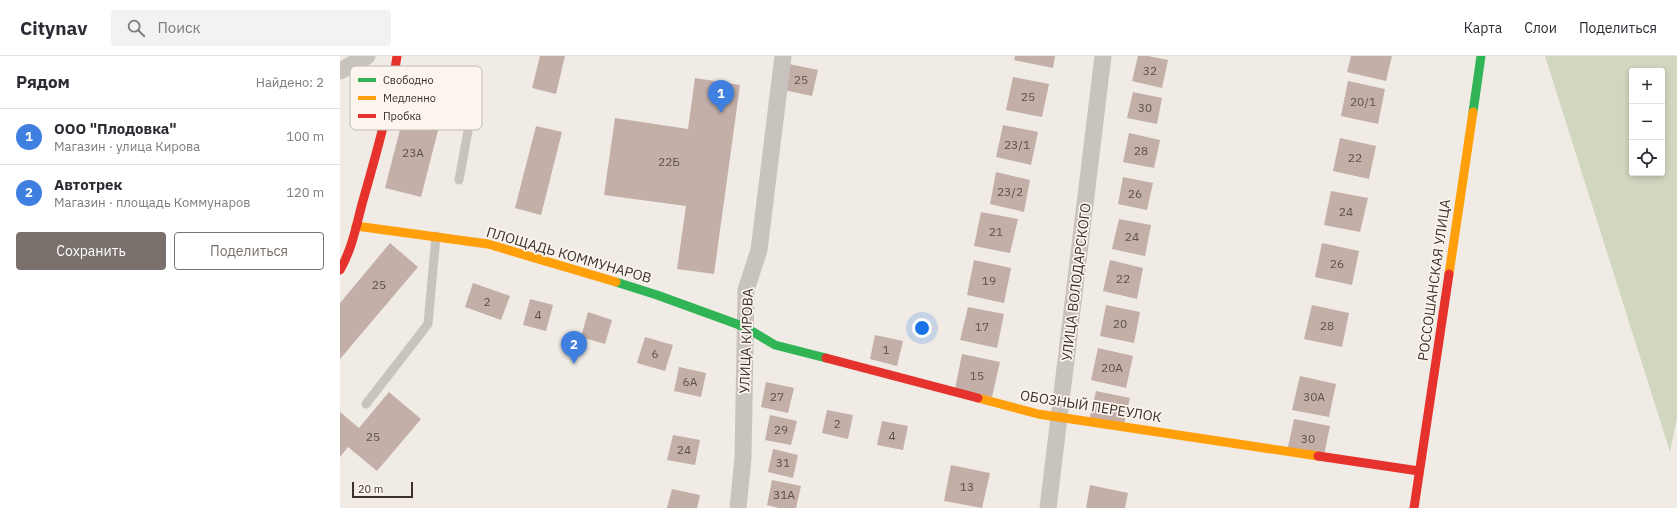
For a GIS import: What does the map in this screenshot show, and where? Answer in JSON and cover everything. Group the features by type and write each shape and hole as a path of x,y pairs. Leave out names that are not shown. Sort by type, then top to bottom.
{"street":[{"path":"350,66 367,56"},
{"path":"396,66 397,56"},
{"name":"УЛИЦА КИРОВА","path":"738,508 743,458 746,290 759,250 782,56"},
{"name":"УЛИЦА ВОЛОДАРСКОГО","path":"1048,508 1103,56"},
{"name":"РОССОШАНСКАЯ УЛИЦА","path":"1414,508 1481,56"},
{"path":"340,72 350,66"},
{"path":"340,270 344,263 356,226 382,130"},
{"name":"ПЛОЩАДЬ КОММУНАРОВ","path":"356,226 488,244 657,295 745,327"},
{"name":"ОБОЗНЫЙ ПЕРЕУЛОК","path":"745,327 775,345 1038,414 1419,471"}],"lane":[{"path":"459,180 468,130"},
{"path":"366,404 428,324 436,236"}],"green space":[{"path":"1545,56 1677,56 1677,417 1670,452"}],"building":[{"path":"540,56 565,56 556,94 532,88"},
{"path":"1015,56 1055,56 1053,68 1014,60"},
{"path":"1138,56 1148,56 1168,60 1162,88 1132,81"},
{"path":"1351,56 1392,56 1386,81 1347,72"},
{"path":"789,64 818,70 812,96 784,90"},
{"path":"1013,77 1049,84 1042,117 1006,110"},
{"path":"695,78 740,85 714,274 677,269 686,206 604,195 615,118 688,129"},
{"path":"1348,81 1385,89 1378,124 1341,116"},
{"path":"1133,92 1162,98 1157,124 1127,118"},
{"path":"1003,125 1038,132 1031,165 996,157"},
{"path":"536,126 562,132 541,215 515,208"},
{"path":"400,130 438,130 421,197 385,188"},
{"path":"1129,133 1160,140 1154,168 1123,162"},
{"path":"1340,138 1376,146 1369,179 1333,171"},
{"path":"996,172 1030,180 1024,212 990,204"},
{"path":"1123,177 1153,183 1147,210 1118,204"},
{"path":"1331,191 1368,198 1360,232 1324,225"},
{"path":"981,212 1018,219 1010,253 974,246"},
{"path":"1119,219 1151,225 1145,256 1112,249"},
{"path":"390,243 418,267 340,359 340,303"},
{"path":"1322,243 1359,251 1352,285 1315,277"},
{"path":"974,260 1011,268 1004,303 967,295"},
{"path":"1110,260 1143,268 1137,299 1103,291"},
{"path":"473,283 510,296 501,320 465,307"},
{"path":"530,299 553,305 546,331 523,325"},
{"path":"1106,305 1140,312 1134,343 1100,336"},
{"path":"1312,305 1349,313 1342,347 1304,339"},
{"path":"968,307 1004,314 997,348 960,340"},
{"path":"588,312 612,320 605,344 581,337"},
{"path":"875,335 903,341 897,366 870,359"},
{"path":"645,337 673,345 665,371 637,363"},
{"path":"1098,348 1133,356 1126,388 1091,380"},
{"path":"962,354 1000,362 992,397 955,389"},
{"path":"679,367 706,373 701,397 674,391"},
{"path":"1300,376 1336,384 1329,417 1292,410"},
{"path":"766,382 794,388 788,413 761,407"},
{"path":"1096,391 1130,398 1123,428 1089,421"},
{"path":"389,392 421,419 377,471 348,447 340,457 340,412 359,428"},
{"path":"827,410 853,415 848,439 822,433"},
{"path":"770,415 797,421 791,445 765,440"},
{"path":"1294,419 1330,426 1323,460 1287,452"},
{"path":"882,421 908,426 903,450 877,445"},
{"path":"673,435 700,440 695,465 667,460"},
{"path":"773,449 798,455 793,478 768,472"},
{"path":"951,465 990,473 982,508 944,501"},
{"path":"772,480 801,486 796,508 779,508 767,505"},
{"path":"1090,485 1128,493 1125,508 1086,508"},
{"path":"672,489 700,495 697,508 667,508"}],"traffic: fast":[{"path":"1473,112 1481,56"},
{"path":"616,282 657,295 745,327 775,345 826,358"}],"traffic: slow":[{"path":"1449,274 1473,112"},
{"path":"356,226 488,244 616,282"},
{"path":"978,398 1038,414 1318,456"}],"traffic: jam":[{"path":"395,66 397,56"},
{"path":"340,270 348,254 353,238 382,130"},
{"path":"1414,508 1449,274"},
{"path":"826,358 978,398"},
{"path":"1318,456 1419,471"}],"place":[{"name":"ООО \"Плодовка\"","path":"721,113"},
{"name":"Автотрек","path":"574,364"}]}
